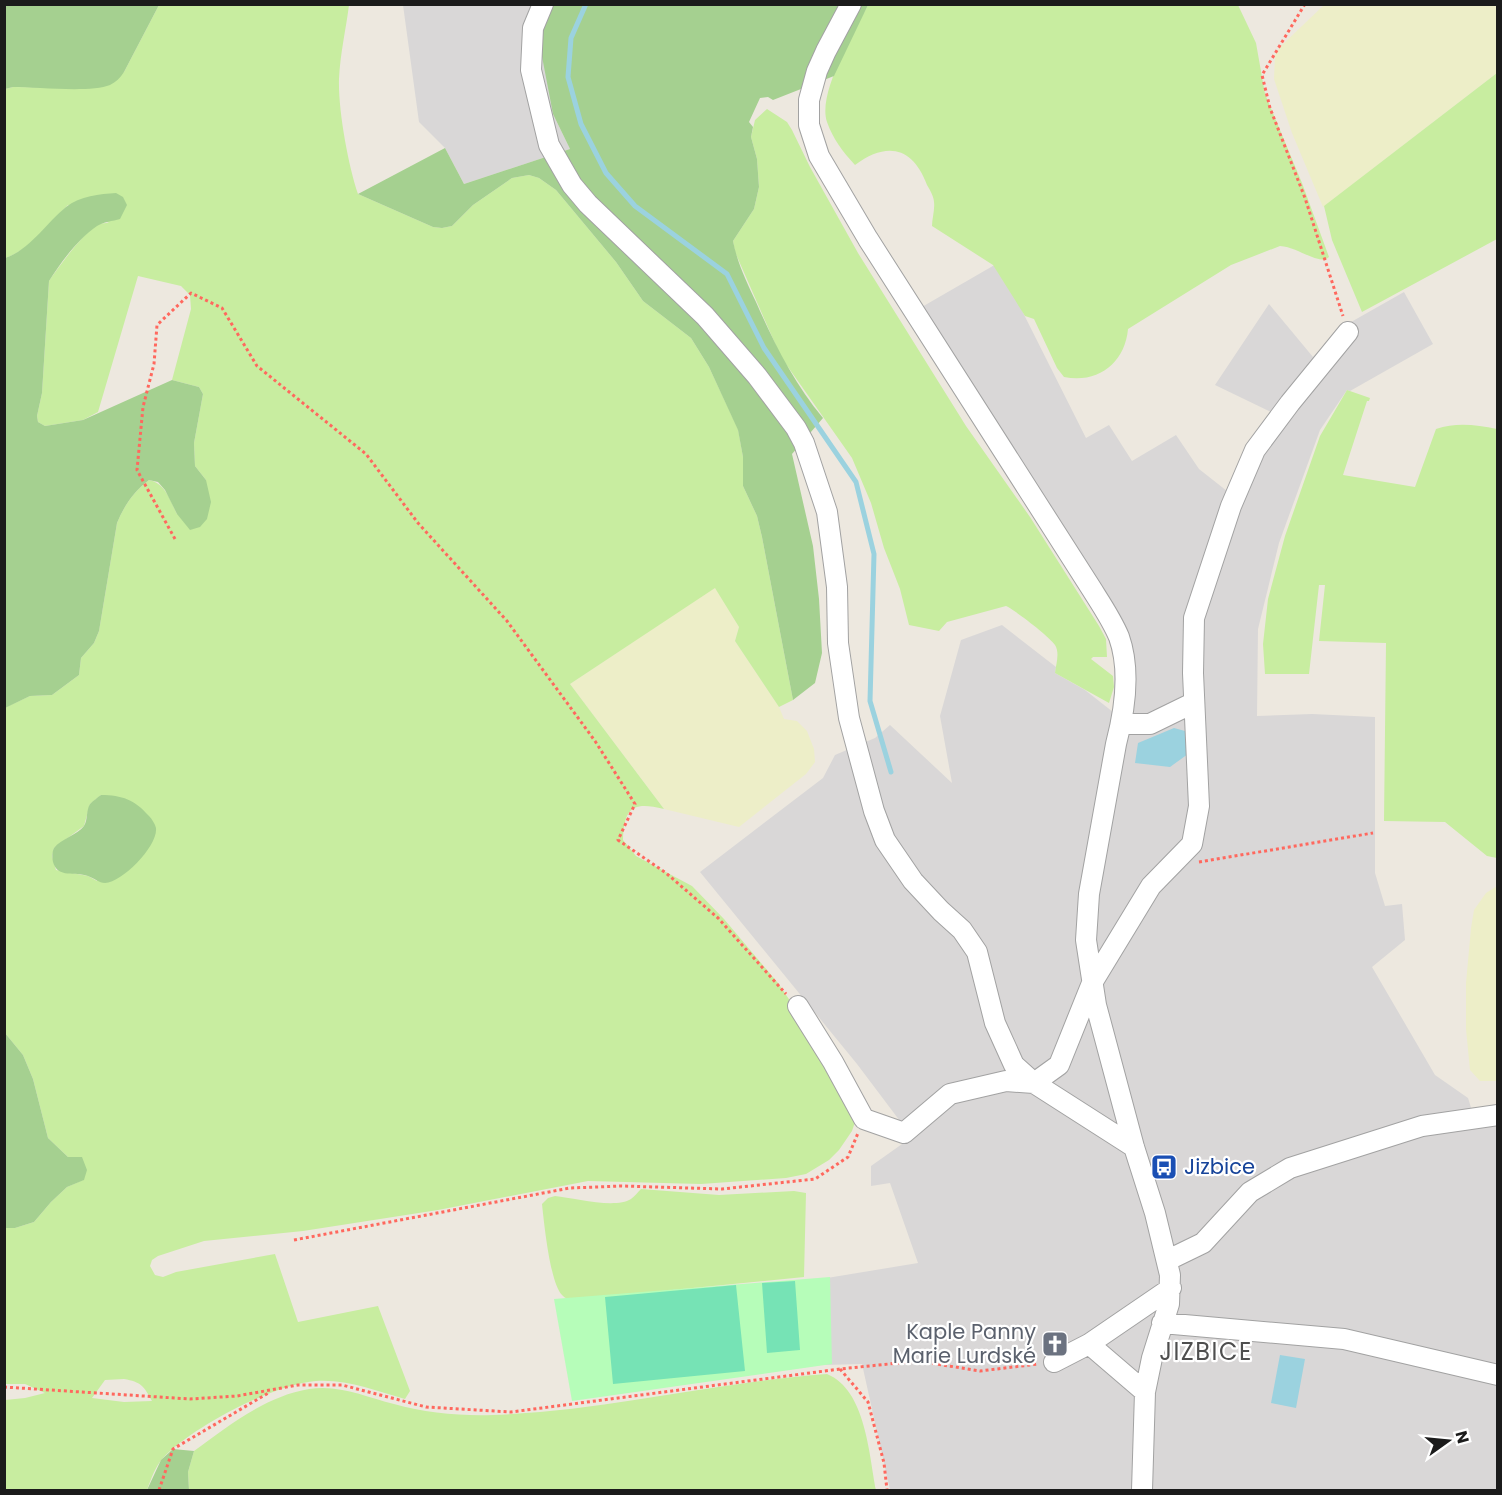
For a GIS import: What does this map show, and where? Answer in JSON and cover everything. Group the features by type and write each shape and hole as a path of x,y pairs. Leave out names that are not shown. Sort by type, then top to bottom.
{"street":[{"path":"543,4 533,28 531,70 549,145 572,185 588,204 726,339 757,376 804,443 827,512 837,587 838,643 849,718 874,811 885,840 913,881 962,930 977,952 995,1023 1014,1065 1035,1083 1134,1147"},
{"path":"851,4 826,51 812,88 808,113 815,147 838,191 1112,622 1119,638 1126,667 1122,724 1105,807 1087,917 1086,940 1092,983 1134,1147 1168,1260 1171,1288 1169,1304 1145,1392 1142,1491"},
{"path":"798,1006 833,1062 864,1119 904,1134 950,1094 1006,1081 1035,1083 1059,1065 1092,983 1151,886 1192,844 1198,806 1194,703 1194,618 1231,506 1255,450 1348,332"},
{"path":"1122,724 1150,724 1194,703"},
{"path":"1168,1260 1203,1243 1250,1192 1290,1168 1422,1126 1497,1115"},
{"path":"1054,1362 1089,1344 1171,1288"},
{"path":"1162,1323 1344,1339 1497,1375"},
{"path":"1089,1344 1145,1392"}],"path":[{"path":"1305,4 1262,75 1270,108 1305,198 1348,332"},
{"path":"175,539 137,470 143,407 154,364 157,325 191,293 222,308 257,366 366,454 418,523 507,621 595,741 634,804 618,840 666,873 718,918 798,1006"},
{"path":"1170,867 1373,833"},
{"path":"294,1240 570,1188 622,1186 722,1189 815,1179 848,1157 864,1119"},
{"path":"4,1387 190,1399 237,1396 298,1385 342,1385 426,1407 511,1412 918,1361 980,1371 1054,1362"},
{"path":"840,1369 868,1402 884,1463 887,1491"},
{"path":"159,1491 173,1449 272,1391"}],"shaded area":[{"path":"403,5 551,5 553,114 570,149 464,184 445,148 419,122"},
{"path":"998,263 1086,438 1109,425 1132,461 1176,435 1199,469 1232,495 1275,414 1215,385 1269,304 1313,357 1344,326 1404,292 1433,344 1350,391 1347,390 1320,430 1279,543 1258,629 1257,716 1312,714 1375,717 1375,873 1385,906 1402,904 1405,940 1372,967 1435,1075 1468,1098 1473,1114 1497,1110 1497,1490 890,1490 862,1364 824,1365 827,1278 918,1263 890,1183 871,1186 871,1166 912,1137 857,1064 700,872 823,778 835,755 875,738 890,725 952,783 940,716 961,640 1002,625 1056,667 1055,673 1085,690 1113,712 1115,661 1107,634 908,315"}],"green space":[{"path":"4,5 159,5 124,72 114,83 90,89 13,87 5,89"},
{"path":"159,5 349,5 339,91 344,137 358,194 433,227 442,228 452,226 473,205 512,178 529,175 539,178 556,190 616,262 643,301 691,338 709,367 738,429 743,457 743,486 757,516 762,537 793,700 779,707 735,641 739,627 715,588 570,684 664,809 645,806 633,809 626,820 623,840 636,856 692,886 724,919 778,983 822,1048 855,1122 852,1131 839,1150 829,1160 806,1174 786,1178 701,1184 588,1181 438,1210 303,1231 204,1241 158,1256 152,1260 150,1266 155,1275 163,1277 176,1272 275,1254 298,1322 378,1306 410,1391 405,1399 361,1386 328,1381 299,1384 278,1390 235,1409 193,1433 163,1458 147,1490 5,1490 5,1400 45,1393 25,1384 5,1384 5,1228 15,1228 34,1222 67,1187 83,1180 68,1157 48,1138 33,1079 23,1055 5,1033 4,708 30,696 52,695 79,675 81,658 94,643 99,631 117,523 134,494 149,480 155,482 163,488 177,514 206,480 195,466 194,443 203,394 199,387 172,380 191,309 190,295 181,286 138,276 98,412 83,420 45,426 38,422 49,281 72,250 93,228 99,224 109,223 68,205 31,243 5,258 5,89 13,87 94,88 124,72","holes":["101,795 97,881 88,876 56,870 52,856 54,848 84,826 90,804","124,1379 141,1386 152,1401 124,1402 92,1398 105,1380"]},
{"path":"551,5 868,5 834,76 773,100 768,97 760,98 749,122 753,127 751,137 757,159 759,187 754,209 733,241 743,272 777,347 803,391 823,418 792,454 813,546 822,653 815,683 793,700 762,537 757,516 743,486 743,457 738,430 709,367 691,338 643,301 616,262 556,190 539,178 529,175 512,178 473,205 452,226 442,228 433,227 358,194 445,148 464,184 570,149 553,114 539,41"},
{"path":"868,5 1238,5 1256,43 1265,94 1302,183 1329,257 1325,260 1319,259 1292,248 1280,246 1231,265 1128,329 1122,352 1108,368 1088,377 1064,377 1057,368 1034,319 1025,316 993,265 932,226 933,198 914,162 898,152 888,151 867,157 855,165 832,134 825,110 827,95 839,62"},
{"path":"1324,5 1497,5 1497,73 1323,207 1292,133 1274,79 1275,55 1281,46"},
{"path":"1497,73 1497,239 1362,312 1332,240 1324,206"},
{"path":"767,109 787,122 858,253 966,426 1030,517 1099,626 1106,639 1107,657 1091,659 1113,676 1114,687 1109,703 1055,673 1057,655 1055,645 1032,624 1006,606 947,622 939,631 909,625 900,589 884,548 871,503 852,458 781,357 735,252 733,241 754,209 759,187 757,159 751,137 755,120"},
{"path":"116,193 123,197 127,205 120,219 97,226 83,237 49,281 38,422 45,426 83,420 172,380 199,387 203,394 194,443 195,466 206,480 211,502 207,519 200,527 190,530 177,514 165,490 158,482 149,480 134,494 117,523 99,631 94,643 81,658 79,675 52,695 30,696 5,708 5,258 30,243 59,213 77,200"},
{"path":"1347,390 1370,398 1367,401 1343,475 1415,487 1436,429 1474,425 1497,429 1497,858 1487,856 1445,822 1384,821 1386,643 1319,641 1325,585 1319,585 1309,674 1265,674 1263,644 1268,599 1285,536 1320,436"},
{"path":"715,587 739,627 735,641 779,707 784,719 797,721 807,731 814,749 815,762 806,774 739,827 664,809 570,684"},
{"path":"101,795 122,797 133,802 150,817 156,828 151,844 138,862 121,877 105,883 88,876 63,873 55,867 52,857 57,845 84,826 90,804"},
{"path":"1497,886 1497,1081 1480,1081 1470,1070 1466,1029 1466,983 1474,910 1486,893"},
{"path":"5,1033 23,1055 33,1079 48,1138 68,1157 82,1157 87,1170 84,1180 67,1187 34,1222 15,1228 5,1228"},
{"path":"641,1189 719,1195 794,1191 806,1193 804,1277 575,1300 564,1297 558,1288 551,1266 542,1204 548,1198 555,1196 605,1203 624,1202 631,1199"},
{"path":"830,1277 832,1364 572,1401 554,1299"},
{"path":"795,1281 800,1350 767,1353 762,1283"},
{"path":"736,1285 745,1371 613,1384 605,1297"},
{"path":"827,1374 840,1382 858,1409 868,1442 876,1490 189,1490 188,1472 194,1451 248,1413 278,1398 309,1389 342,1390 430,1412 493,1415 577,1408 743,1383"},
{"path":"173,1449 194,1451 188,1472 189,1490 147,1490 161,1460"}],"water":[{"path":"1174,728 1185,731 1189,746 1188,754 1170,767 1135,763 1138,743"},
{"path":"1280,1355 1305,1359 1296,1408 1271,1403"}],"waterway":[{"path":"586,4 571,38 568,77 581,124 606,173 635,206 727,274 764,348 856,482 874,554 870,701 891,772"}],"place":[{"name":"Jizbice","path":"1164,1167"},
{"name":"Kaple Panny Marie Lurdské","path":"1055,1344"}],"district":[{"name":"JIZBICE","path":"1206,1352"}]}
